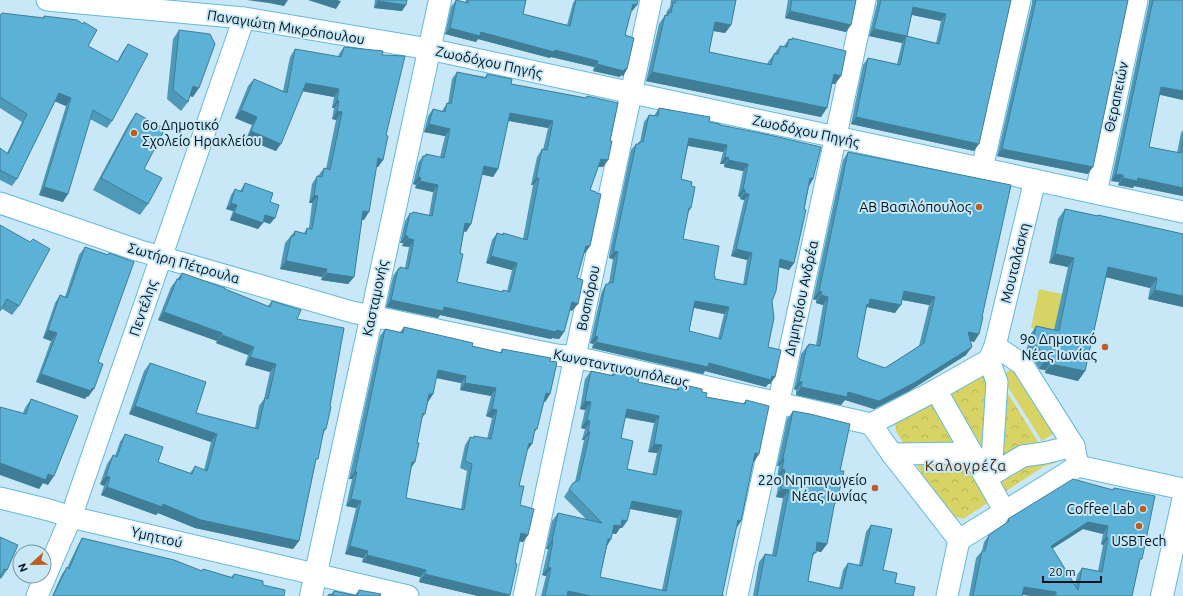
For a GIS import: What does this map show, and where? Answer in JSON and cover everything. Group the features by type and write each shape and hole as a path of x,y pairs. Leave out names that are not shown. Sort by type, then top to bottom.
{"street":[{"name":"Παναγιώτη Μικρόπουλου","path":"48,0 244,18 429,50"},
{"name":"Κασταμονής","path":"311,596 440,0"},
{"name":"Βοσπόρου","path":"524,596 652,0"},
{"name":"Δημητρίου Ανδρέα","path":"737,596 865,0"},
{"path":"982,169 1020,0"},
{"name":"Θεραπειών","path":"1096,193 1137,0"},
{"name":"Πεντέλης","path":"37,596 71,517 244,18"},
{"name":"Ζωοδόχου Πηγής","path":"429,50 1183,212"},
{"name":"Μουταλάσκη","path":"992,353 1035,180"},
{"name":"Σωτήρη Πέτρουλα","path":"0,203 137,250 371,317"},
{"name":"Κωνσταντινουπόλεως","path":"371,317 556,355 575,357 871,424"},
{"path":"959,540 892,454 871,424 936,390 992,353"},
{"path":"992,353 1022,364 1076,456"},
{"path":"989,476 997,382 992,353"},
{"path":"936,390 972,453 989,476 1005,512"},
{"path":"892,454 972,453"},
{"path":"989,476 1023,456 1044,453 1076,456 1183,489"},
{"path":"947,596 959,540 1005,512 1076,456"},
{"name":"Υμηττού","path":"0,498 71,517 408,596"},
{"path":"1162,596 1183,500"}],"green space":[{"path":"1039,289 1062,294 1054,333 1031,328"},
{"path":"1019,364 1061,429 1042,441 1001,376"},
{"path":"977,376 988,376 1000,381 1040,445 1060,435 1072,456 1043,467 963,519 946,513 896,431 895,423"}],"building":[{"path":"378,0 407,0 406,5"},
{"path":"456,0 468,3 468,0 526,0 523,14 570,26 576,0 638,0 637,5 633,4 625,35 634,38 627,69 624,71 597,64 598,61 555,50 554,52 481,32 480,36 450,28"},
{"path":"676,0 736,0 731,25 715,22 709,52 771,65 774,54 778,54 780,46 787,47 789,39 792,40 792,38 846,51 841,76 834,74 827,108 652,72 665,15 668,16 668,12 671,13 673,3 675,3"},
{"path":"792,0 856,0 851,25 790,11"},
{"path":"881,0 1011,0 979,144 856,117 868,58 900,65 906,36 939,44 946,14 913,7 907,36 874,29"},
{"path":"1036,0 1128,0 1093,167 1002,149"},
{"path":"1153,0 1183,0 1183,91 1161,87 1149,147 1181,153 1183,141 1183,188 1138,178 1137,181 1123,178 1123,175 1116,174"},
{"path":"2,13 77,20 83,24 84,22 97,30 88,46 118,62 128,44 148,54 112,121 93,110 68,194 44,187 71,98 59,93 17,179 0,170 0,148 8,154 27,114 0,97 0,15"},
{"path":"179,30 210,34 215,44 199,88 193,86 188,102 173,90"},
{"path":"344,47 383,51 382,55 405,56 386,135 388,136 383,160 378,158 369,212 363,211 354,277 326,273 327,269 286,261 291,236 294,236 295,231 306,234 307,228 312,229 318,196 314,195 317,176 322,177 324,168 330,170 342,112 337,111 339,89 306,83 281,144 251,131 257,117 241,110 254,79 287,93 295,49 341,57"},
{"path":"457,72 486,78 487,74 512,79 511,84 586,98 587,96 618,103 610,141 612,141 608,160 601,159 590,190 601,194 590,246 586,246 577,278 583,280 578,304 572,302 564,332 557,330 556,332 444,307 443,311 391,300 398,269 400,269 400,267 408,269 414,240 407,238 408,236 405,236 410,213 412,214 413,212 432,216 438,185 420,181 421,178 418,177 423,156 426,156 426,154 444,158 450,129 429,124 433,109 445,112 447,103 451,104","holes":["510,113 553,121 547,150 542,149 536,178 539,178 527,240 503,233 503,235 497,233 491,256 517,263 510,292 503,290 503,292 457,282 463,254 460,253 465,223 471,224 484,166 498,169"]},
{"path":"659,108 710,117 709,122 720,125 821,147 813,179 810,178 804,209 806,210 794,263 780,259 776,291 772,301 774,318 768,347 781,350 775,377 772,376 771,380 709,363 708,367 596,342 598,337 595,336 605,287 606,284 609,284 609,282 613,283 618,252 614,251 614,248 636,144 643,142 649,115 658,116","holes":["689,138 727,145 725,157 729,158 728,160 748,164 743,189 745,190 745,193 749,194 736,249 752,253 746,285 715,279 714,275 719,246 683,239 695,187 691,186 692,182 681,179","695,301 729,307 721,339 689,331"]},
{"path":"136,113 165,129 144,169 162,178 148,204 101,178"},
{"path":"848,152 1011,185 979,334 968,332 972,347 914,383 879,401 848,392 847,397 801,387 802,382 799,382 807,346 809,346 809,344 820,346 828,297 821,295 822,292 819,291","holes":["904,291 935,297 924,343 885,368 857,357 867,304 869,305 870,299 901,305"]},
{"path":"245,183 273,193 270,202 279,205 275,218 265,215 263,223 234,213 237,205 231,203 235,189 242,192"},
{"path":"1065,209 1183,234 1183,296 1155,290 1157,278 1108,267 1085,371 1051,364 1052,361 1046,359 1039,348 1033,343 1036,326 1059,331 1074,258 1055,254"},
{"path":"0,225 30,242 33,239 50,249 19,306 7,299 0,311"},
{"path":"85,247 108,255 109,253 134,262 98,362 103,364 94,389 92,388 91,391 41,374 57,333 48,330 60,295 67,298"},
{"path":"182,273 225,288 270,307 272,301 301,310 297,319 344,328 331,407 326,429 324,429 318,459 316,459 299,541 201,520 163,504 162,507 107,487 110,477 106,476 113,455 117,457 125,434 163,447 158,462 192,474 195,466 207,471 217,434 135,406 150,363 206,382 196,413 258,429 265,398 268,399 276,364 250,357 254,347 222,335 222,333 164,312 177,279 180,280"},
{"path":"404,327 473,343 472,346 502,353 502,349 551,358 550,361 557,362 550,394 546,393 532,444 529,443 519,486 524,486 520,505 534,509 528,535 521,533 515,563 517,564 510,595 425,574 426,570 367,555 368,551 350,546 361,501 351,499 357,472 355,472 385,329 403,333","holes":["438,370 466,376 465,383 496,388 492,409 497,410 491,439 474,436 474,438 470,437 465,461 472,464 464,510 406,498 412,462 415,462 419,443 417,443 423,413 425,414 429,394 433,394"]},
{"path":"615,369 640,375 638,382 678,390 680,384 702,389 702,392 707,393 706,397 745,404 746,400 769,406 759,454 755,453 741,521 738,520 722,596 591,596 568,591 567,596 545,596 551,568 548,567 552,541 558,513 602,523 569,489 573,483 579,480 590,432 588,432 590,421 587,420 591,402 585,401 591,371 614,376","holes":["627,409 659,416 654,444 662,445 656,475 627,469 633,441 621,438","632,501 682,511 666,591 600,577 608,539 611,539 614,525 621,526 622,520 627,521"]},
{"path":"31,399 78,416 54,476 48,474 46,480 0,463 0,407 26,414"},
{"path":"793,411 850,424 840,471 844,471 837,501 835,501 827,544 817,542 816,553 813,553 808,581 842,589 848,563 862,566 871,525 892,529 883,570 897,573 895,583 915,587 913,596 757,596 765,554 776,556 789,490 781,489 785,470 782,469"},
{"path":"1073,479 1113,490 1114,488 1155,496 1142,559 1140,559 1132,596 1056,596 1056,592 1024,587 1022,596 973,596 982,551 985,551 989,535 1009,521 1008,519","holes":["1088,522 1108,526 1106,537 1108,538 1102,572 1082,568 1078,590 1051,546"]},
{"path":"0,537 16,544 12,544 12,559 7,570 4,569 0,578"},
{"path":"82,538 174,560 202,571 203,569 233,578 234,574 263,581 263,585 285,590 284,596 53,596 67,567 69,569"},
{"path":"359,590 381,594 380,596 357,596"},
{"path":"334,591 357,596 328,596 329,594 333,595"}],"place":[{"name":"6ο Δημοτικό Σχολείο Ηρακλείου","path":"134,133"},
{"name":"ΑΒ Βασιλόπουλος","path":"979,207"},
{"name":"9ο Δημοτικό Νέας Ιωνίας","path":"1105,347"},
{"name":"22ο Νηπιαγωγείο Νέας Ιωνίας","path":"875,488"},
{"name":"Coffee Lab","path":"1143,509"},
{"name":"USBTech","path":"1139,526"}],"district":[{"name":"Καλογρέζα","path":"966,465"}]}
